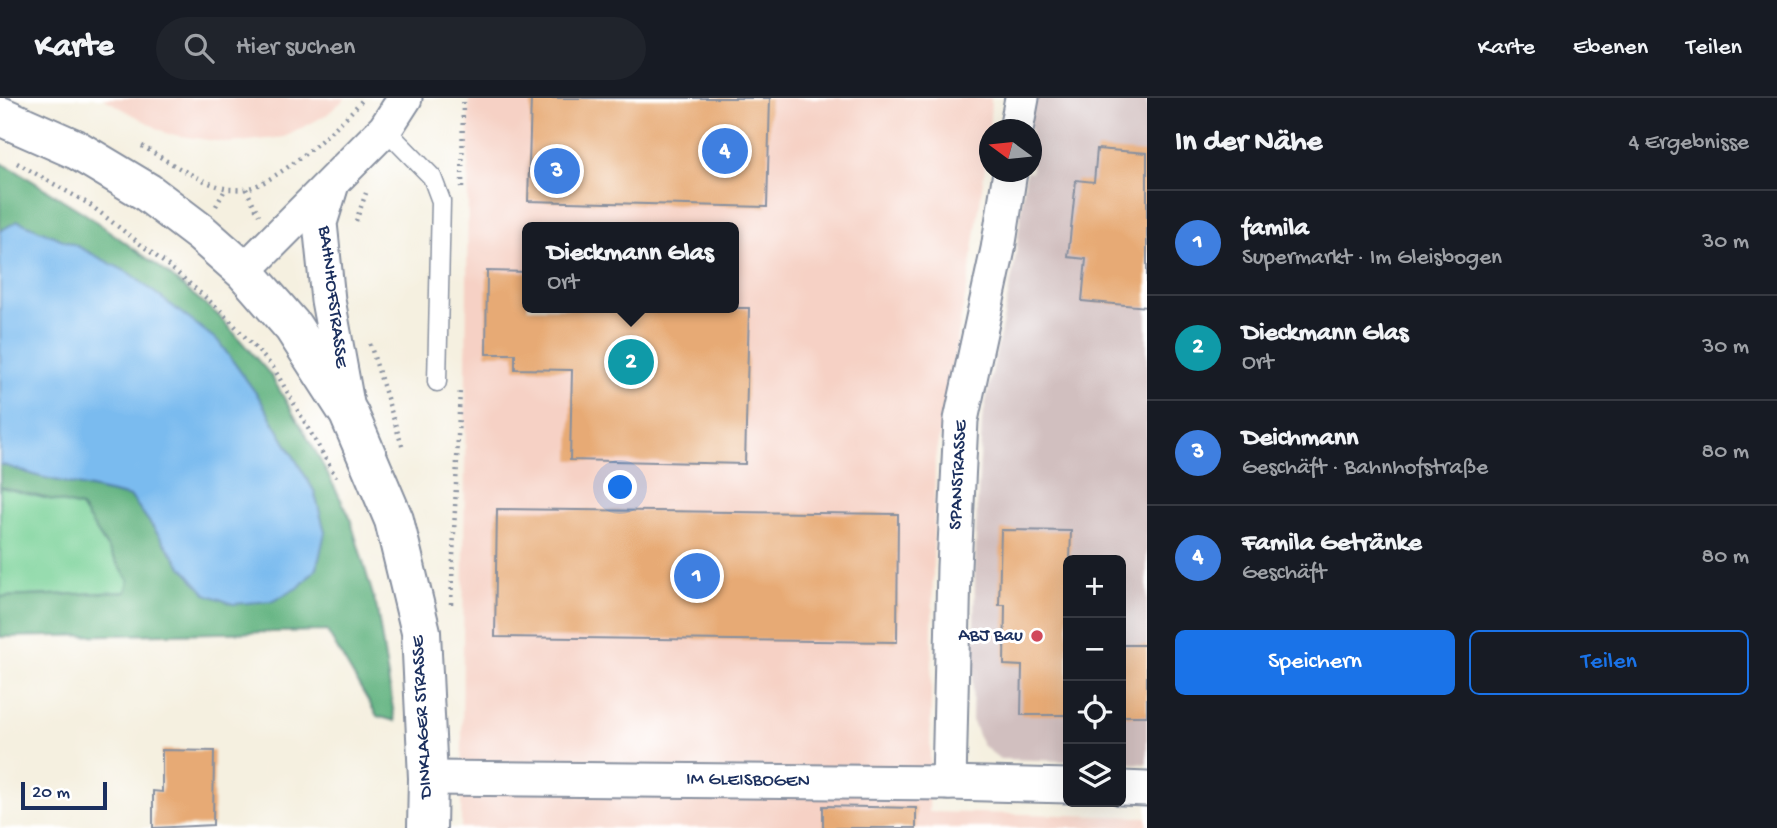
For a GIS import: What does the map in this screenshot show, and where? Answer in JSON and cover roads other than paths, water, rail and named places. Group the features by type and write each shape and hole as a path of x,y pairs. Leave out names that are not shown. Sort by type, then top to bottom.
{"main road":[{"name":"DINKLAGER STRASSE","path":"0,116 76,150 146,191 201,233 244,271 293,327 349,414 394,520 421,632 428,778 427,828"}],"street":[{"name":"BAHNHOFSTRASSE","path":"244,271 385,129 405,98"},
{"path":"1018,119 1022,98"},
{"name":"BAHNHOFSTRASSE","path":"333,181 320,223 328,300 349,414"},
{"name":"SPANSTRASSE","path":"949,783 954,567 961,420 998,250 1008,182"},
{"name":"IM GLEISBOGEN","path":"428,778 1063,786"},
{"path":"1126,788 1147,789"}],"lane":[{"path":"385,129 432,177 441,201 437,382"}],"water":[{"path":"18,221 75,245 129,273 218,341 258,396 314,491 325,532 317,568 299,587 273,601 233,604 206,594 183,568 131,497 41,477 0,464 0,231"}],"place":[{"name":"Famila Getränke","path":"725,151"},
{"name":"Deichmann","path":"557,171"},
{"name":"Dieckmann Glas","path":"631,362"},
{"name":"famila","path":"697,576"},
{"name":"ABJ Bau","path":"1037,636"}]}
